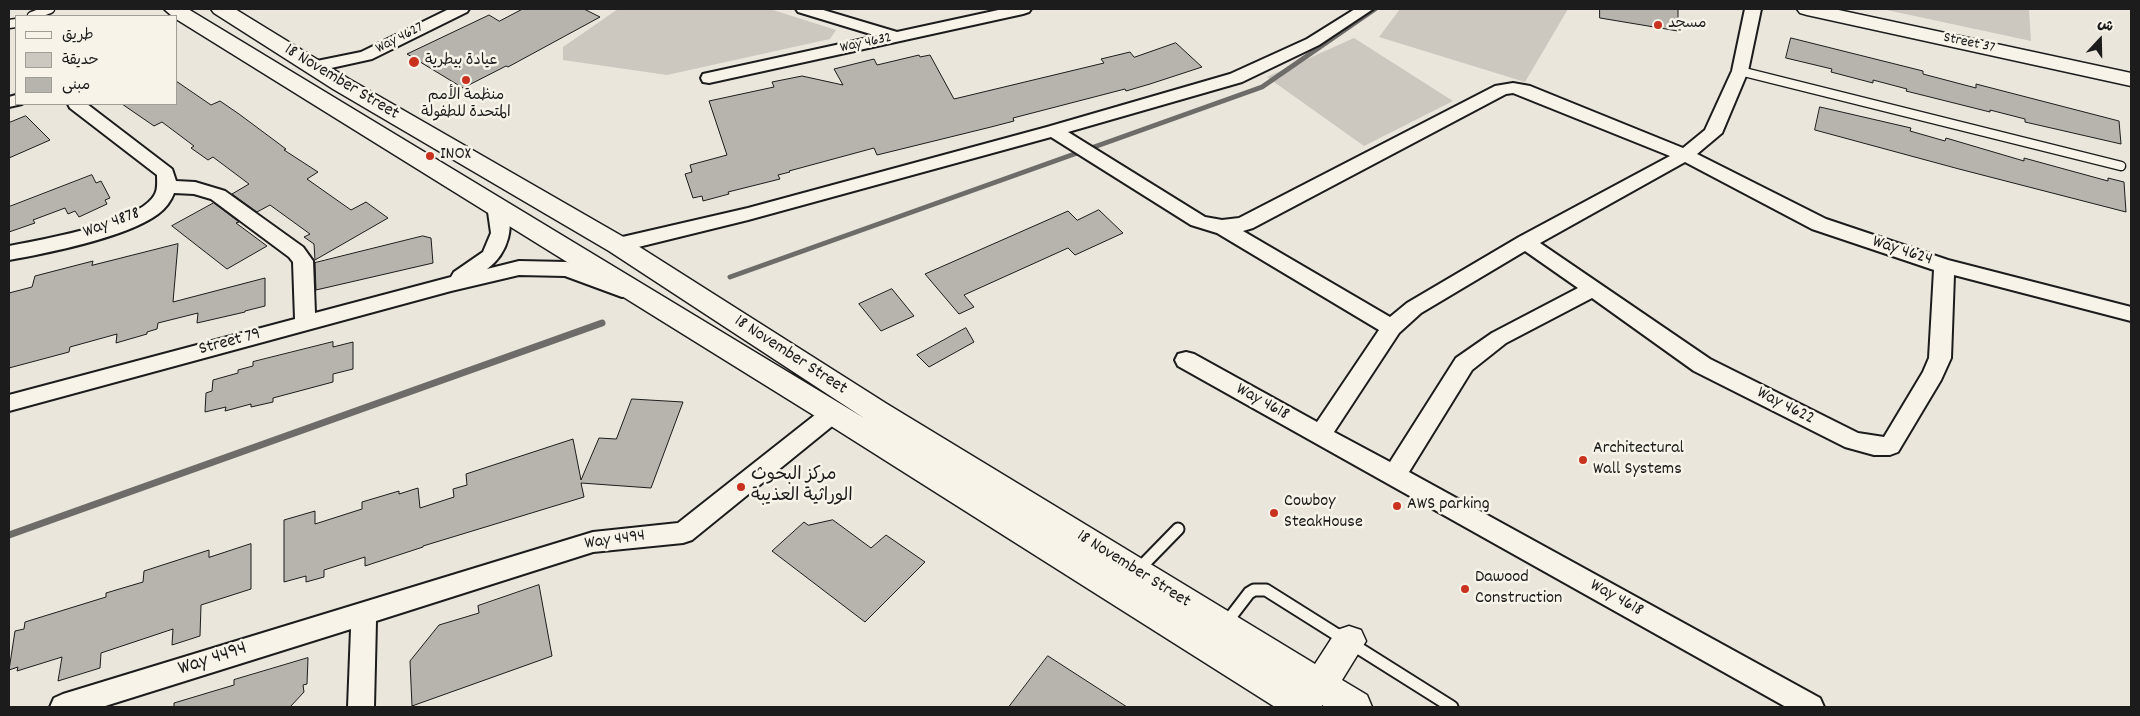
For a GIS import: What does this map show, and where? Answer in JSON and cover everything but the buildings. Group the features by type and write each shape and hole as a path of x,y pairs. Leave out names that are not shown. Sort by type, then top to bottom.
{"main road":[{"name":"18 November Street","path":"174,9 833,413 1283,698 1313,696 1355,707"},
{"name":"18 November Street","path":"221,9 341,84 618,245 877,412 1223,626 1313,696"},
{"name":"Street 37","path":"1807,9 2131,80"},
{"path":"1313,696 1349,641"}],"street":[{"name":"Way 4627","path":"313,67 366,56 461,9"},
{"path":"804,9 898,36"},
{"name":"Way 4632","path":"709,78 1023,9"},
{"path":"618,245 748,214 1053,131 1236,78 1313,42 1366,9"},
{"path":"1320,435 1392,328 1414,308 1526,242 1685,155 1712,133 1740,71 1753,9"},
{"name":"Way 4627","path":"341,84 366,56"},
{"name":"Way 4624","path":"1222,227 1246,223 1501,90 1513,88 1524,90 1685,155 1819,224 1944,266 2131,314"},
{"path":"77,105 166,173 167,186 195,188 218,195 296,252 303,261 305,323"},
{"path":"1053,131 1198,221 1222,227 1392,328"},
{"name":"Way 4878","path":"9,253 105,230 138,218 162,201 167,186"},
{"name":"Street 79","path":"451,284 491,256 501,233 496,205"},
{"name":"Way 4622","path":"1526,242 1702,365 1853,441 1874,446 1890,446 1934,374 1940,358 1944,266"},
{"name":"Street 79","path":"9,403 451,284 519,268 567,270 646,298"},
{"path":"1394,476 1464,364 1499,338 1593,289"},
{"name":"Way 4618","path":"1186,360 1811,707"},
{"name":"Way 4494","path":"63,707 593,542 683,533 833,413"},
{"path":"361,707 364,612"}],"lane":[{"path":"35,15 50,9"},
{"path":"1740,71 2121,166"},
{"path":"1136,572 1178,528"},
{"path":"1223,626 1249,593 1259,589 1271,593 1452,707"}],"green space":[{"path":"618,9 770,9 836,30 830,39 667,75 563,60 563,47"},
{"path":"1400,9 1568,9 1525,82 1379,37"},
{"path":"1882,9 2029,9 2031,41"},
{"path":"1354,38 1453,101 1364,146 1267,77"}],"waterway":[{"path":"730,277 1262,87 1375,9"},
{"path":"9,535 602,323"}],"place":[{"name":"مسجد","path":"1658,25"},
{"name":"عيادة بيطرية","path":"414,62"},
{"name":"منظمة الأمم المتحدة للطفولة","path":"466,80"},
{"name":"INOX","path":"430,156"},
{"name":"Architectural Wall Systems","path":"1583,460"},
{"name":"مركز البحوث الوراثية العذيبة","path":"741,487"},
{"name":"AWS parking","path":"1397,506"},
{"name":"Cowboy SteakHouse","path":"1274,513"},
{"name":"Dawood Construction","path":"1465,589"}]}
